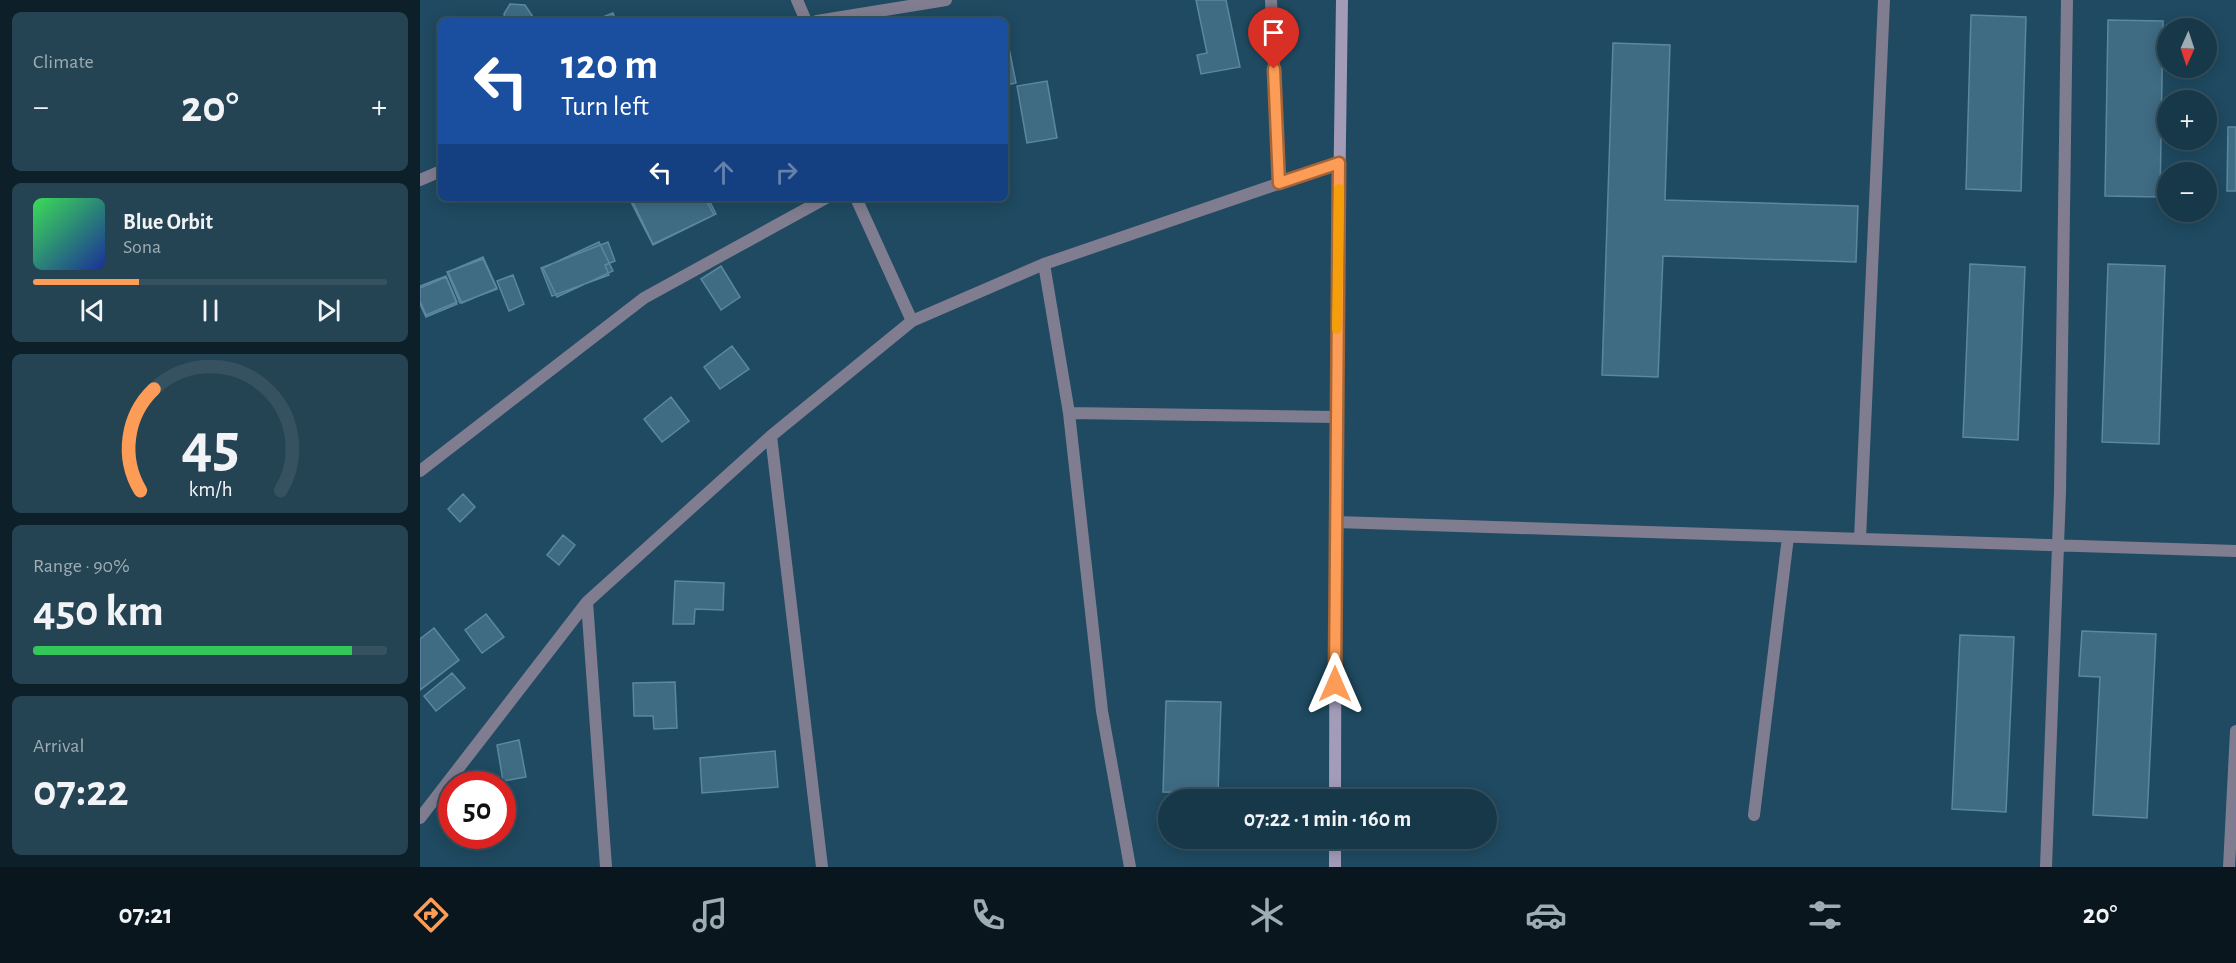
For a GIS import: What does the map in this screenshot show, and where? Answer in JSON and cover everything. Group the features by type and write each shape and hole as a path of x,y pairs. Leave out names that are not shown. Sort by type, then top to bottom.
{"main road":[{"path":"1335,789 1336,417 1342,0"},
{"path":"1335,849 1335,867"}],"street":[{"path":"797,0 805,18"},
{"path":"835,18 946,0"},
{"path":"1271,0 1279,183"},
{"path":"1860,539 1884,0"},
{"path":"2046,867 2058,546 2067,0"},
{"path":"420,818 586,602 771,436 912,321 1044,264 1339,163"},
{"path":"420,180 438,172"},
{"path":"420,471 644,298 821,201"},
{"path":"857,201 912,321"},
{"path":"1044,264 1069,413 1102,711 1130,867"},
{"path":"1069,413 1336,417"},
{"path":"771,436 822,867"},
{"path":"1336,522 2236,551"},
{"path":"1754,816 1788,537"},
{"path":"586,602 606,867"},
{"path":"2229,867 2236,731"}],"building":[{"path":"1196,0 1226,0 1240,67 1201,74 1197,55 1207,53"},
{"path":"510,4 525,5 533,18 505,18 504,14"},
{"path":"613,13 615,18 600,18"},
{"path":"1971,15 2026,17 2021,191 1966,189"},
{"path":"2108,20 2157,21 2157,78 2162,78 2162,90 2157,90 2157,150 2161,150 2161,162 2157,162 2157,197 2105,196"},
{"path":"1008,43 1016,83 1008,85"},
{"path":"1613,43 1670,45 1665,200 1858,206 1856,262 1663,256 1658,377 1602,375"},
{"path":"1047,81 1057,138 1027,143 1017,86"},
{"path":"2228,127 2236,127 2236,191 2227,191"},
{"path":"631,201 707,201 714,215 653,245"},
{"path":"632,201 710,201 716,214 653,244"},
{"path":"599,242 613,271 557,297 543,268"},
{"path":"608,242 615,261 605,265 609,275 552,296 541,268"},
{"path":"483,257 497,288 462,303 448,272"},
{"path":"483,259 497,289 460,303 447,272"},
{"path":"1970,264 2025,267 2018,440 1963,437"},
{"path":"2108,264 2165,266 2159,444 2102,442"},
{"path":"721,266 740,297 721,310 701,279"},
{"path":"513,275 524,304 509,311 497,281"},
{"path":"446,276 457,302 426,315 420,301 420,286"},
{"path":"446,277 457,304 426,317 420,304 420,288"},
{"path":"732,346 749,369 720,389 704,367"},
{"path":"671,397 689,421 662,442 644,419"},
{"path":"463,494 475,507 460,522 448,509"},
{"path":"563,535 575,545 559,565 547,555"},
{"path":"675,581 724,583 723,610 695,609 694,624 673,624"},
{"path":"486,614 504,637 482,653 465,630"},
{"path":"434,628 459,660 420,690 420,639"},
{"path":"2082,631 2156,634 2147,818 2093,815 2100,677 2079,676"},
{"path":"1960,635 2014,637 2006,812 1952,809"},
{"path":"452,673 465,688 436,711 424,696"},
{"path":"675,682 677,728 654,729 653,716 634,716 633,683"},
{"path":"1166,701 1221,702 1218,789 1163,789"},
{"path":"519,740 526,777 516,779 516,771 501,771 497,745"},
{"path":"775,751 778,787 702,793 700,758"}],"slow traffic":[{"path":"1337,329 1339,189"}],"route":[{"path":"1274,69 1279,183 1339,163 1335,684"}]}
